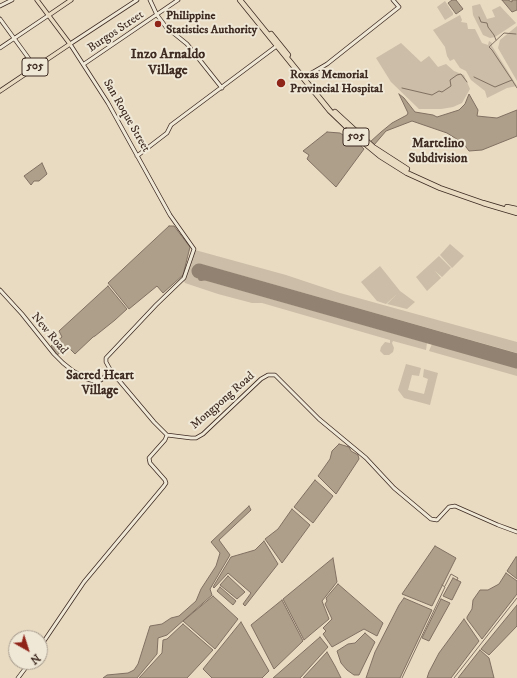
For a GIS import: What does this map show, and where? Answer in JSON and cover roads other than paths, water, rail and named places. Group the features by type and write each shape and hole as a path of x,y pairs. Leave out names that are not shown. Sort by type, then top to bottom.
{"highway":[{"name":"505","path":"240,0 333,110 378,150 407,170 442,185 484,201 517,209"},
{"name":"505","path":"244,0 278,45"},
{"name":"505","path":"305,77 326,106 344,126 386,160 407,173 440,188 517,213"}],"main road":[{"path":"0,6 12,0"},
{"name":"San Roque Street","path":"38,0 84,64 108,103 170,215 192,245 193,252 184,278 106,358 106,362 111,371"},
{"path":"0,48 71,0"},
{"path":"70,44 137,0"},
{"path":"150,0 157,15 166,27 187,44 222,88"},
{"name":"Burgos Street","path":"84,64 178,0"},
{"path":"305,77 327,64 399,7 393,0"},
{"path":"0,19 35,67"},
{"name":"505","path":"0,91 70,44"},
{"path":"137,156 167,133 171,125 278,45"},
{"name":"New Road","path":"0,290 54,354 73,371 87,380 97,382 111,371"},
{"path":"48,636 84,582 166,483 150,463 149,458 165,440 167,435 154,422 111,371"},
{"name":"Mongpong Road","path":"167,435 191,438 199,436 261,379 271,374 279,378 307,407 366,458 394,488 431,520 437,520 449,507 455,506 517,532"}],"waterway":[{"path":"479,17 481,22 487,23 496,40"},
{"path":"512,80 489,47 504,33 516,34"},
{"path":"402,88 432,95 439,91 442,92 451,86 450,80 457,75 461,74 467,82"},
{"path":"474,77 495,87 512,80 517,88"},
{"path":"445,586 451,574 458,578 457,580"},
{"path":"402,678 445,587 442,585"},
{"path":"454,678 517,598"}],"place":[{"name":"Philippine Statistics Authority","path":"158,24"},
{"name":"Roxas Memorial Provincial Hospital","path":"281,83"}],"district":[{"name":"Inzo Arnaldo Village","path":"168,64"},
{"name":"Martelino Subdivision","path":"438,152"},
{"name":"Sacred Heart Village","path":"100,384"}]}
